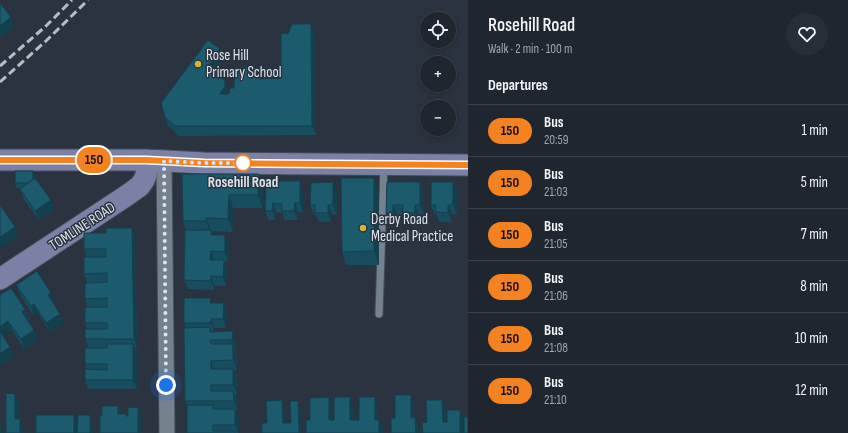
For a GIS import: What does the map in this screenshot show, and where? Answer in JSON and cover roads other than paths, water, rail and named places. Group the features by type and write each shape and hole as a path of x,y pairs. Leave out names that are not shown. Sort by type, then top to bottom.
{"main road":[{"path":"0,160 468,165"},
{"name":"TOMLINE ROAD","path":"0,279 140,186 155,161"}],"street":[{"path":"155,161 167,433"}],"lane":[{"path":"379,314 384,164"}],"railway":[{"path":"0,66 46,26 72,0"},
{"path":"0,82 47,40 88,0"}],"place":[{"name":"Rose Hill Primary School","path":"198,64"},
{"name":"Rosehill Road","path":"243,163"},
{"name":"Derby Road Medical Practice","path":"363,228"}]}
